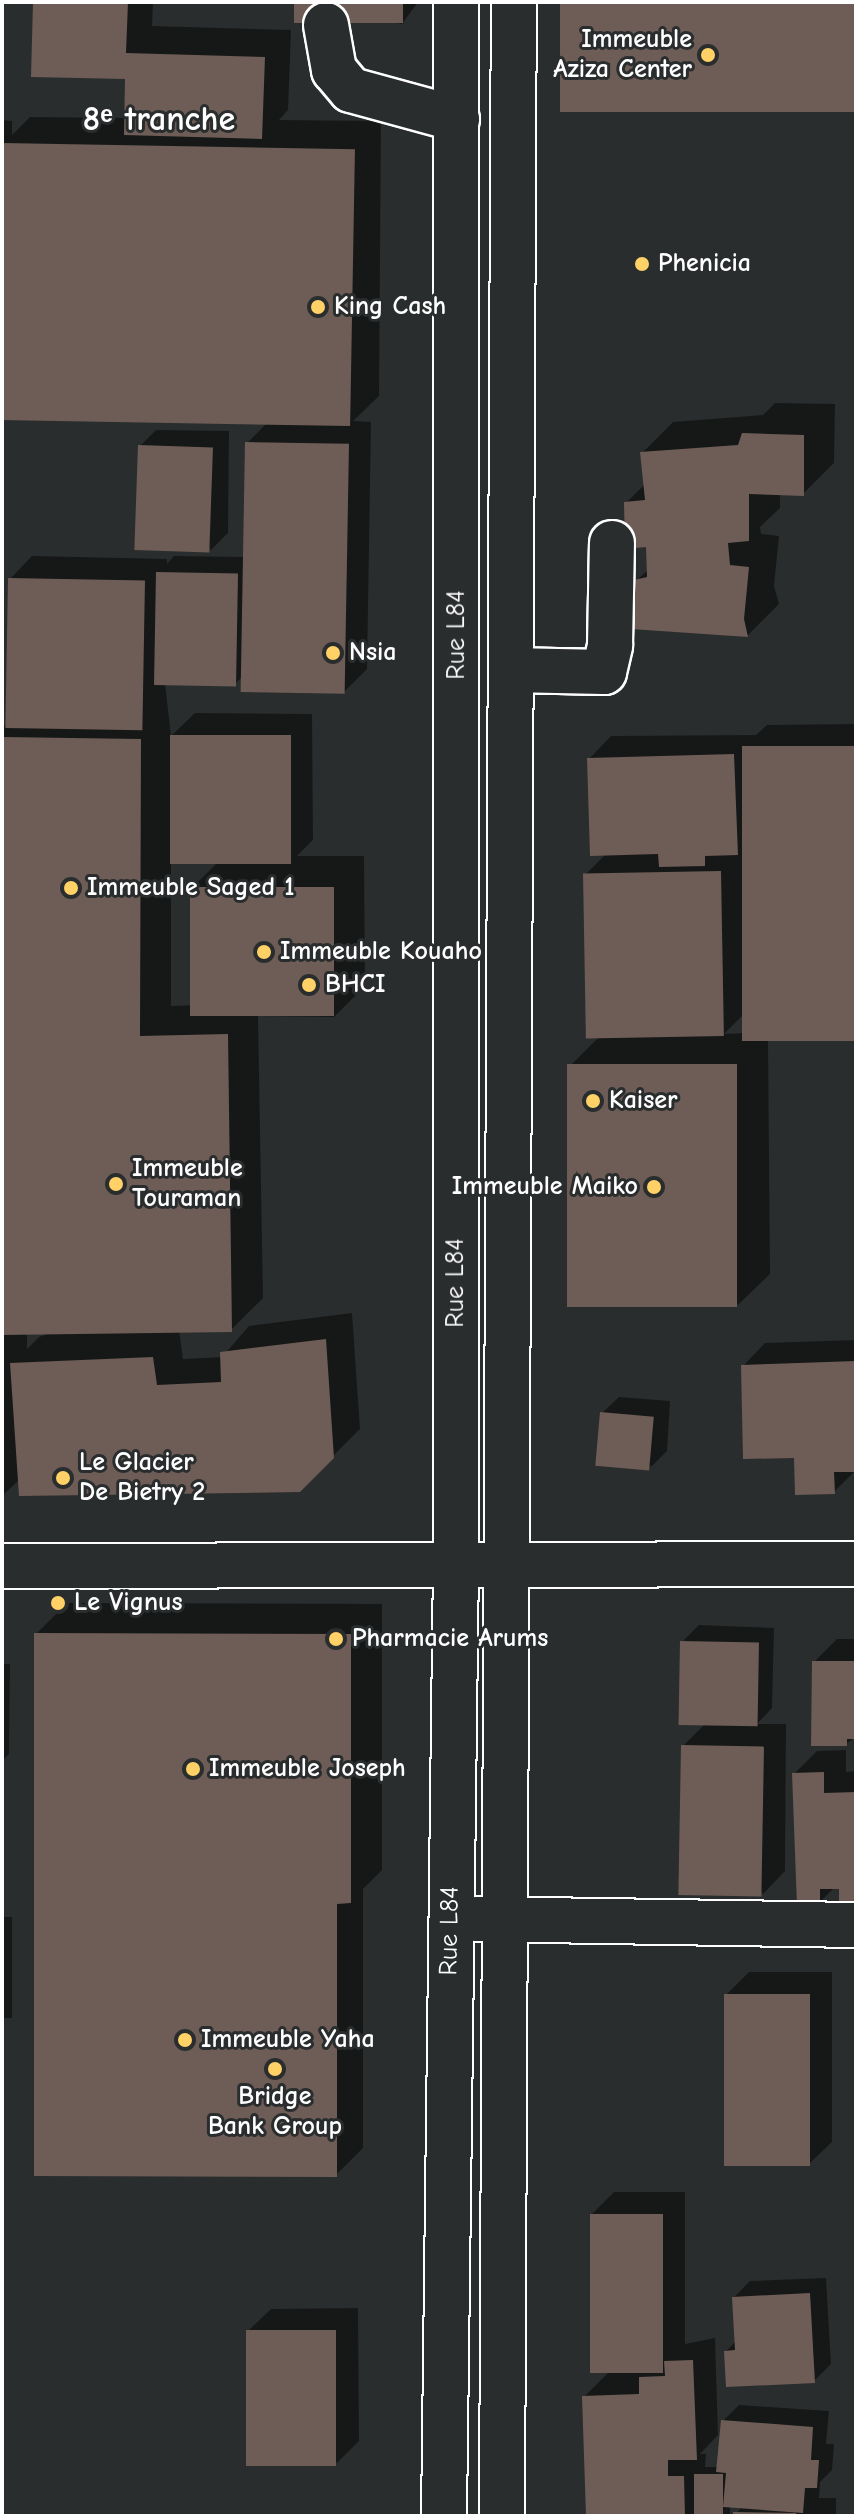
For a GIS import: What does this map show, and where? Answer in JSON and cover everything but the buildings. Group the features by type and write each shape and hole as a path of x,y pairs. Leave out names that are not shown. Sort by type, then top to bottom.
{"street":[{"name":"Rue L84","path":"444,2516 456,1564 456,2"},
{"name":"Rue L84","path":"502,2516 504,1563 514,2"},
{"path":"326,25 334,70 351,90 457,119"},
{"path":"511,670 604,672 610,645 612,543"},
{"path":"2,1566 856,1564"},
{"path":"450,1920 503,1918 856,1925"}],"place":[{"name":"Immeuble Aziza Center","path":"708,55"},
{"name":"Phenicia","path":"642,264"},
{"name":"King Cash","path":"318,307"},
{"name":"Nsia","path":"333,653"},
{"name":"Immeuble Saged 1","path":"71,888"},
{"name":"Immeuble Kouaho","path":"264,952"},
{"name":"BHCI","path":"309,985"},
{"name":"Kaiser","path":"593,1101"},
{"name":"Immeuble Touraman","path":"116,1184"},
{"name":"Immeuble Maiko","path":"654,1187"},
{"name":"Le Glacier De Bietry 2","path":"63,1478"},
{"name":"Le Vignus","path":"58,1603"},
{"name":"Pharmacie Arums","path":"336,1639"},
{"name":"Immeuble Joseph","path":"193,1769"},
{"name":"Immeuble Yaha","path":"185,2040"},
{"name":"Bridge Bank Group","path":"275,2069"}],"district":[{"name":"8ᵉ tranche","path":"159,120"}]}
